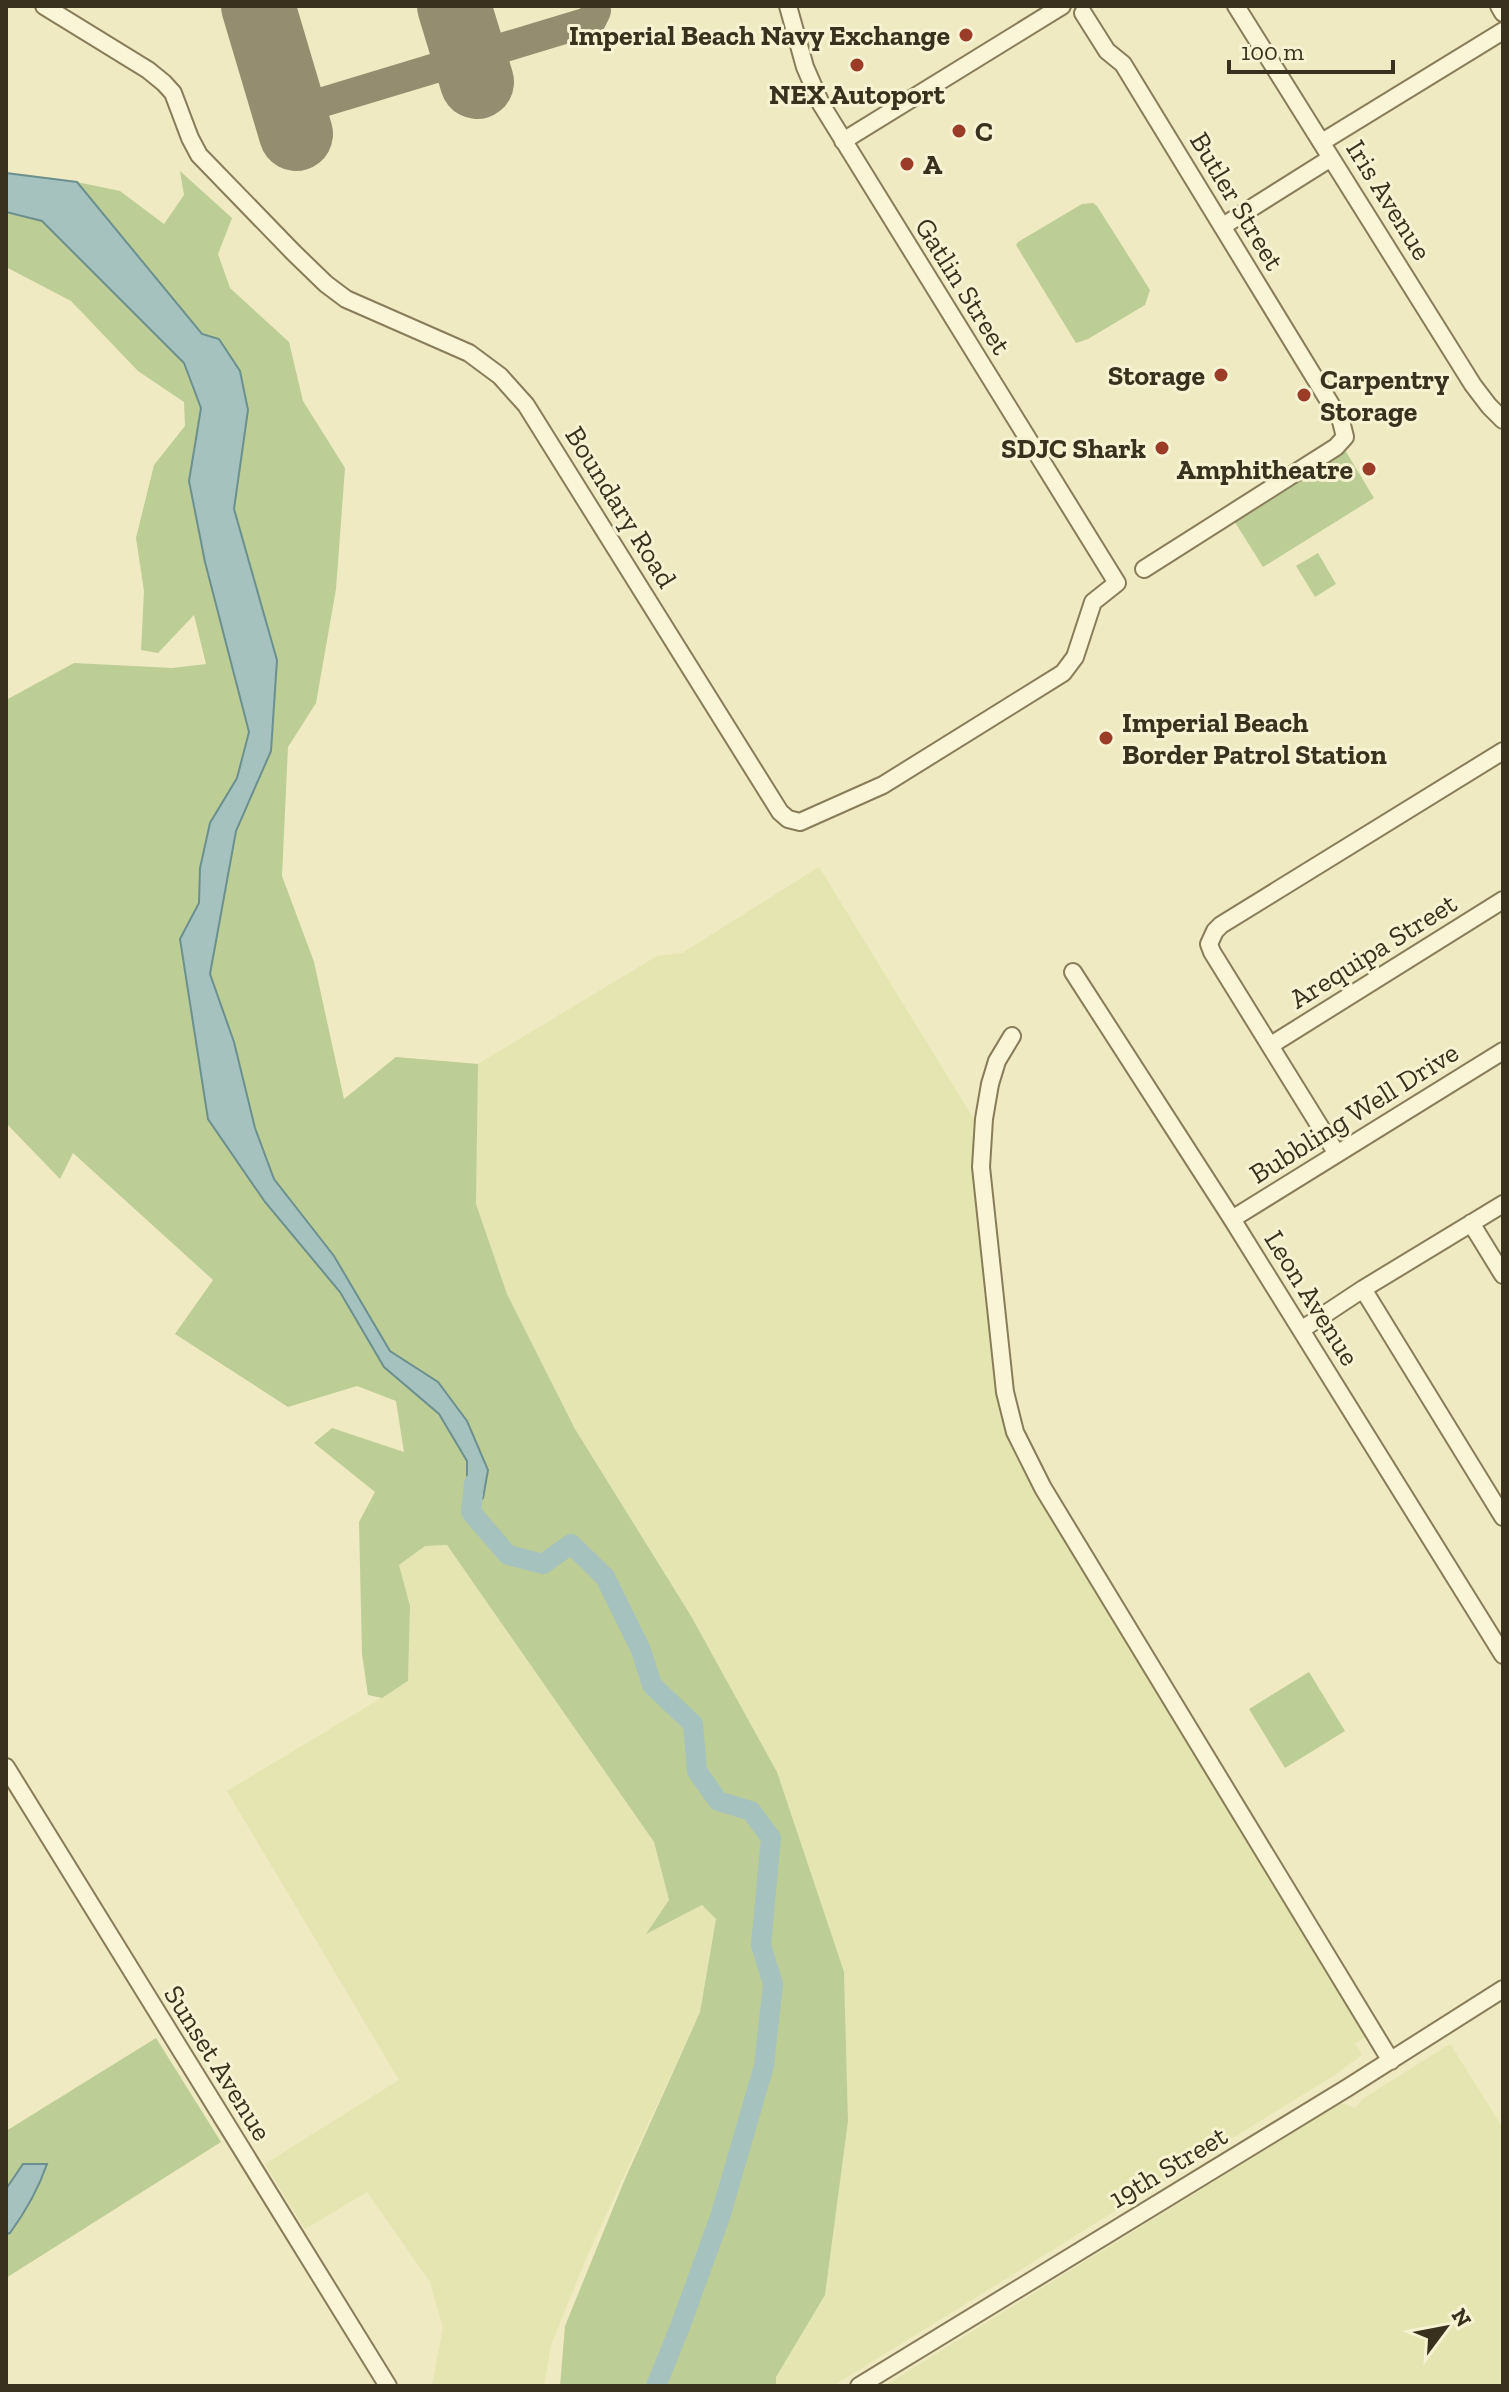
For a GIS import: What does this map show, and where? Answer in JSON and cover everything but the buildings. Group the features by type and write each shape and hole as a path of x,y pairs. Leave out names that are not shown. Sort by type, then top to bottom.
{"street":[{"name":"Boundary Road","path":"44,6 164,83 173,93 199,155 326,284 346,299 469,353 500,376 526,405 780,812 788,819 805,821 883,785 992,724 1063,673 1080,646 1093,602 1117,583"},
{"name":"Gatlin Street","path":"788,6 811,82 843,141 1117,583"},
{"path":"843,141 1062,6"},
{"name":"Iris Avenue","path":"1236,6 1473,385 1503,419"},
{"path":"1499,6 1503,13"},
{"name":"Butler Street","path":"1083,13 1107,51 1123,64 1341,421 1345,437 1336,447 1144,569"},
{"path":"1322,142 1503,31"},
{"path":"1223,226 1331,158"},
{"path":"1337,1154 1209,944 1221,925 1503,751"},
{"name":"Arequipa Street","path":"1271,1045 1503,900"},
{"name":"Leon Avenue","path":"1073,972 1232,1219 1503,1655"},
{"path":"1012,1036 997,1061 990,1084 981,1167 1005,1392 1015,1432 1043,1488 1391,2061"},
{"name":"Bubbling Well Drive","path":"1232,1219 1503,1051"},
{"path":"1301,1330 1503,1204"},
{"path":"1471,1223 1503,1275"},
{"path":"1363,1289 1503,1517"},
{"name":"Sunset Avenue","path":"6,1767 388,2386"},
{"name":"19th Street","path":"859,2386 1391,2061 1503,1989"}],"green space":[{"path":"180,171 232,218 218,254 230,288 289,342 303,401 345,468 336,589 316,703 288,747 282,876 314,962 344,1099 396,1057 478,1064 476,1204 507,1294 575,1429 691,1616 777,1772 844,1972 848,2121 825,2295 776,2377 776,2386 560,2386 565,2326 625,2179 700,2012 716,1919 702,1905 646,1934 669,1900 654,1842 447,1545 425,1546 399,1565 410,1606 408,1681 382,1698 368,1695 362,1654 359,1522 375,1492 314,1443 332,1428 404,1452 396,1401 357,1386 288,1407 175,1334 213,1280 73,1153 60,1179 6,1123 6,700 74,663 172,668 206,664 194,615 158,653 141,650 144,591 136,538 154,465 185,426 184,402 138,371 71,301 6,267 6,212 42,221 184,363 202,408 189,481 205,562 249,732 237,778 210,823 200,868 199,903 180,939 208,1119 265,1202 340,1292 384,1367 438,1414 467,1461 467,1513 482,1498 438,1382 390,1351 334,1256 274,1179 255,1128 234,1042 210,974 236,831 271,751 277,660 234,509 248,410 240,371 202,334 77,182 120,191 164,224 184,195"},
{"path":"1093,203 1150,290 1145,305 1076,343 1016,245 1082,204"},
{"path":"1345,450 1374,498 1263,567 1233,519"},
{"path":"1318,553 1336,584 1315,597 1296,566"},
{"path":"819,867 975,1121 974,1172 999,1399 1011,1444 1029,1479 1367,2036 1355,2044 1362,2055 1333,2076 833,2386 776,2386 775,2377 825,2295 848,2121 844,1972 691,1616 575,1429 507,1294 476,1204 478,1064 657,956 682,953"},
{"path":"447,1545 654,1842 669,1900 648,1933 702,1905 716,1919 700,2012 588,2254 551,2345 544,2386 432,2386 443,2328 430,2282 367,2192 305,2229 265,2164 399,2080 227,1791 408,1682 410,1606 399,1565 425,1546"},
{"path":"1309,1672 1345,1731 1285,1768 1249,1709"},
{"path":"156,2038 221,2142 6,2278 6,2131"},
{"path":"1450,2044 1503,2128 1503,2386 884,2386 1341,2103 1355,2108 1364,2098"}],"water":[{"path":"6,173 77,182 202,334 219,339 240,371 248,410 234,509 277,660 271,751 236,831 210,974 234,1042 255,1128 274,1179 334,1256 390,1351 438,1382 467,1421 488,1470 483,1498 467,1514 467,1461 439,1414 384,1367 340,1292 265,1202 208,1119 180,939 199,903 200,868 210,823 237,778 249,732 205,562 189,481 201,408 184,363 42,221 6,212"},
{"path":"23,2164 47,2164 26,2208 10,2233 6,2234 6,2189"}],"waterway":[{"path":"474,1483 471,1512 508,1555 543,1564 571,1544 605,1577 641,1650 652,1685 693,1724 697,1771 718,1801 751,1811 771,1838 761,1945 773,1984 764,2066 720,2217 656,2386"}],"taxiway":[{"path":"290,112 591,21 595,6"}],"runway":[{"path":"258,6 296,134"},
{"path":"454,6 477,82"}],"place":[{"name":"Imperial Beach Navy Exchange","path":"966,35"},
{"name":"NEX Autoport","path":"857,65"},
{"name":"C","path":"959,131"},
{"name":"A","path":"907,164"},
{"name":"Storage","path":"1221,375"},
{"name":"Carpentry Storage","path":"1304,395"},
{"name":"SDJC Shark","path":"1162,448"},
{"name":"Amphitheatre","path":"1369,469"},
{"name":"Imperial Beach Border Patrol Station","path":"1106,738"}]}
